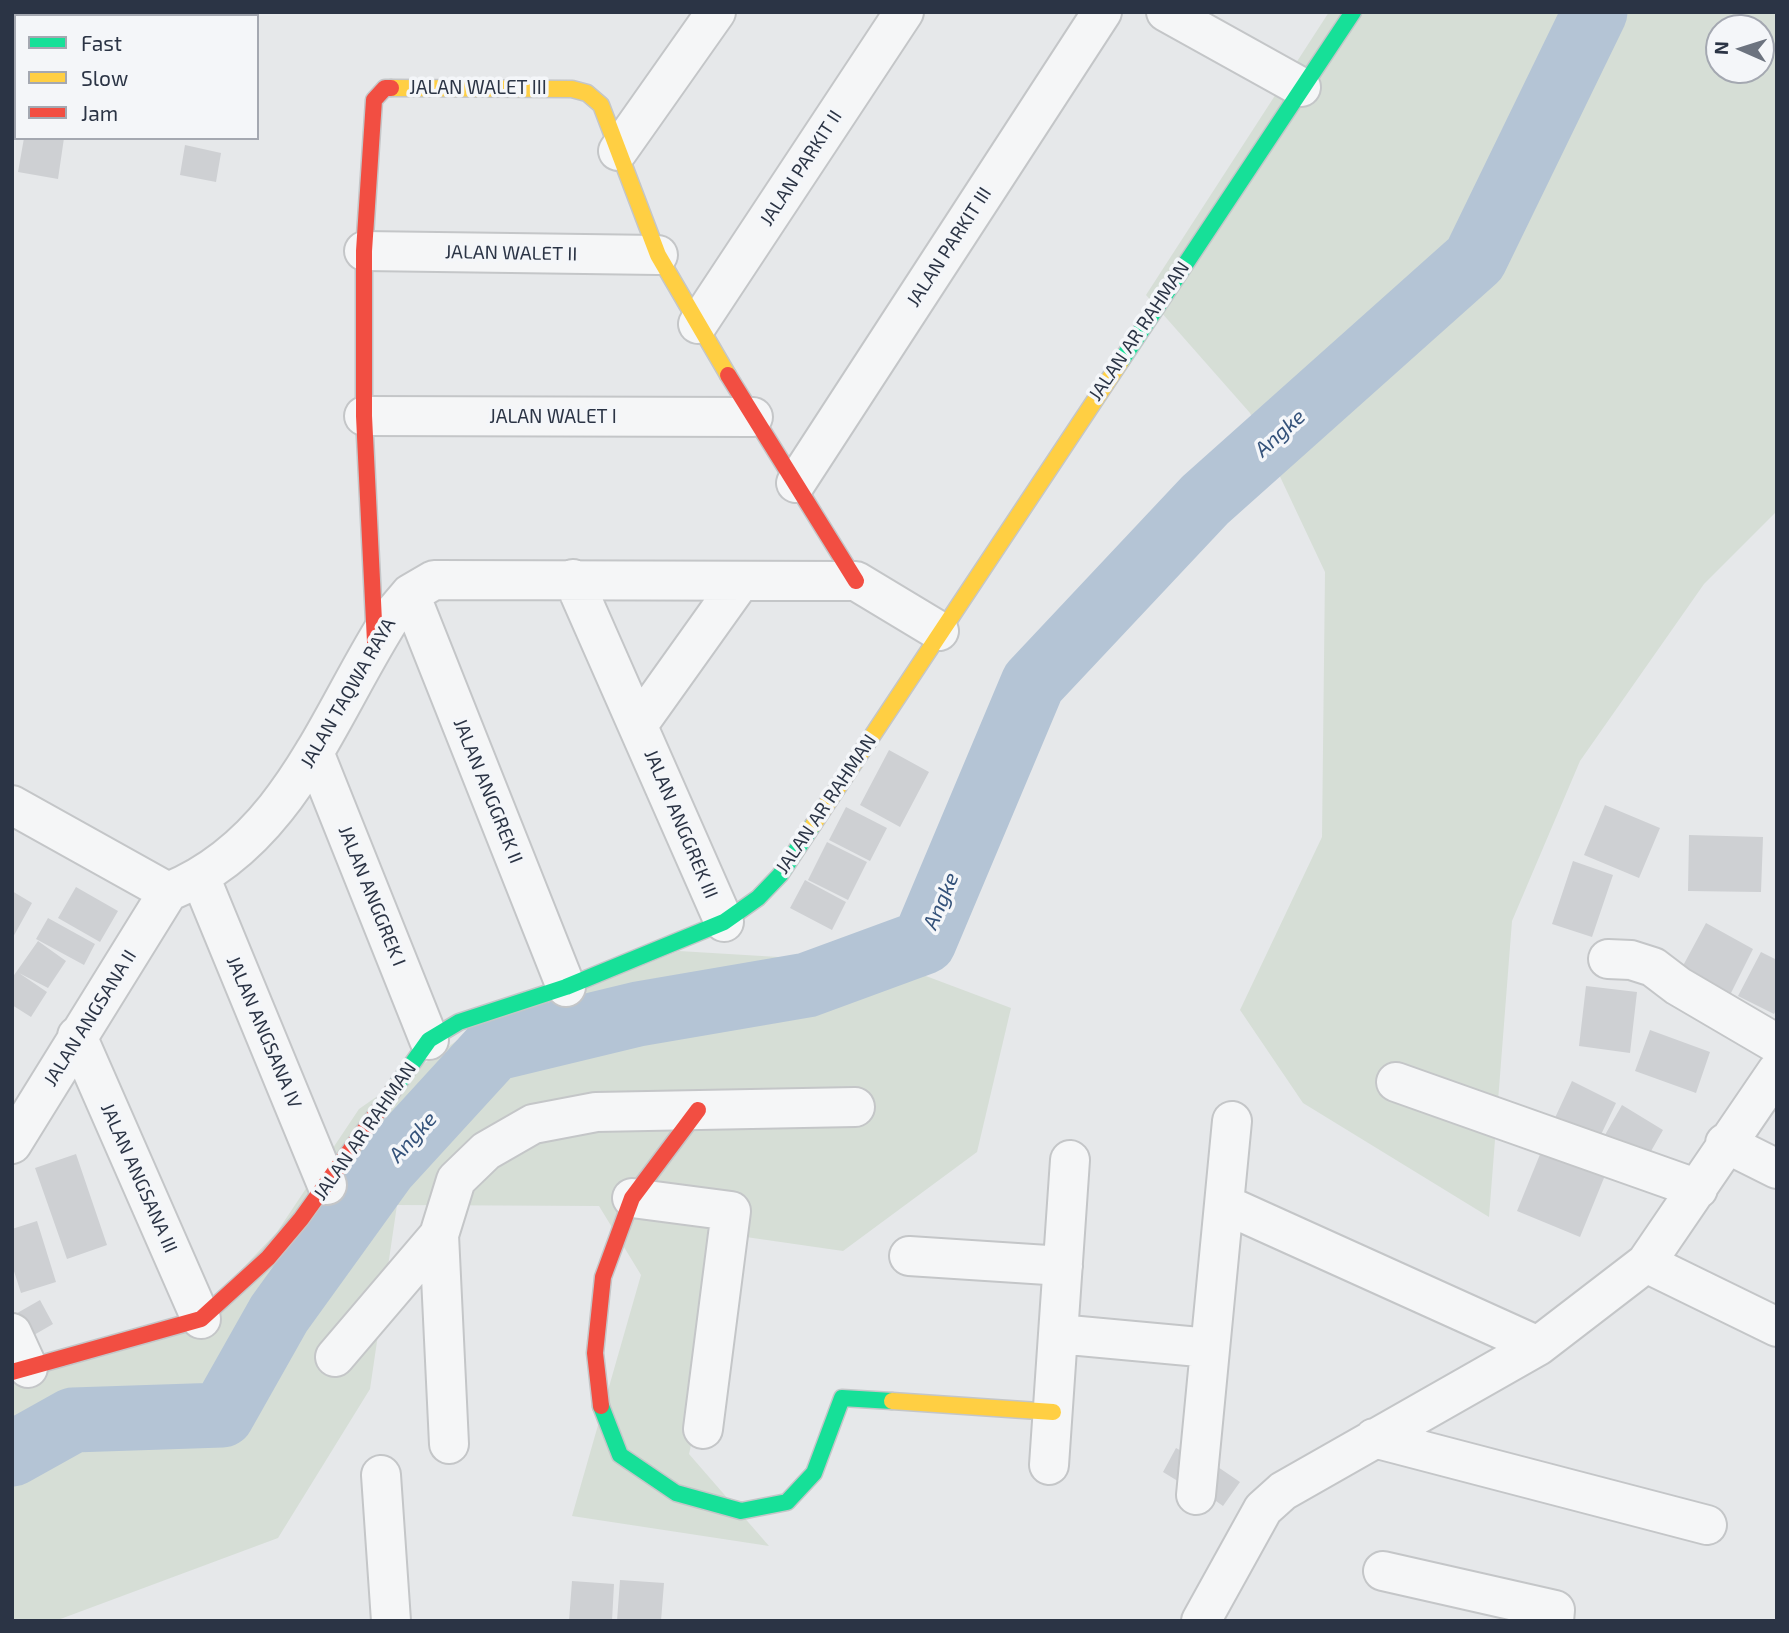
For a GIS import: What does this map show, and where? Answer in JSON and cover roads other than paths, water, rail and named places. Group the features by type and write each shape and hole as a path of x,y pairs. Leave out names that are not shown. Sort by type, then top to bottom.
{"street":[{"path":"716,12 618,151 658,255 747,417 796,483 856,581 939,631"},
{"name":"JALAN PARKIT II","path":"698,324 904,12"},
{"name":"JALAN PARKIT III","path":"796,483 1102,12"},
{"path":"1166,12 1301,87"},
{"name":"JALAN AR RAHMAN","path":"20,1370 201,1319 268,1258 327,1185 429,1040 459,1022 566,987 724,922 758,898 802,845 939,631 1353,12"},
{"name":"JALAN WALET III","path":"364,251 374,100 385,88 572,89 587,93 601,105 618,151"},
{"path":"364,251 364,416 375,642"},
{"name":"JALAN WALET II","path":"364,251 658,255"},
{"name":"JALAN WALET I","path":"364,416 747,417"},
{"name":"JALAN ANGGREK III","path":"573,579 724,922"},
{"name":"JALAN TAQWA RAYA","path":"184,885 252,837 276,811 314,752 375,642 410,594 434,580 856,581"},
{"name":"JALAN ANGGREK III","path":"638,725 740,582"},
{"name":"JALAN ANGGREK II","path":"410,594 566,987"},
{"name":"JALAN ANGGREK I","path":"314,752 429,1040"},
{"path":"12,805 184,885"},
{"name":"JALAN ANGSANA II","path":"12,1144 77,1036 184,885"},
{"name":"JALAN ANGSANA IV","path":"184,885 327,1185"},
{"path":"1608,959 1631,960 1653,967 1678,986 1777,1044"},
{"name":"JALAN ANGSANA III","path":"77,1036 201,1319"},
{"path":"1201,1621 1263,1509 1283,1491 1538,1346 1646,1263 1698,1189 1725,1143 1777,1071"},
{"path":"1396,1082 1698,1189"},
{"path":"449,1444 439,1235 456,1180 486,1151 533,1124 596,1112 855,1107"},
{"path":"698,1110 632,1198 603,1277 594,1353 601,1409 620,1455 676,1493 741,1511 787,1502 814,1473 842,1398 1053,1412"},
{"path":"1196,1495 1232,1121"},
{"path":"1725,1143 1777,1169"},
{"path":"1049,1465 1070,1160"},
{"path":"632,1198 731,1211 703,1429"},
{"path":"1224,1204 1538,1346"},
{"path":"335,1357 439,1235"},
{"path":"909,1256 1063,1266"},
{"path":"1646,1263 1777,1327"},
{"path":"12,1334 20,1370"},
{"path":"1059,1334 1210,1348"},
{"path":"1374,1438 1707,1525"},
{"path":"381,1475 391,1621"},
{"path":"1383,1572 1555,1610 1554,1621"}],"waterway":[{"name":"Angke","path":"12,1454 73,1420 222,1415 279,1314 385,1167 493,1049 638,1014 807,985 924,942 1033,683 1205,500 1475,259 1595,12"}]}
